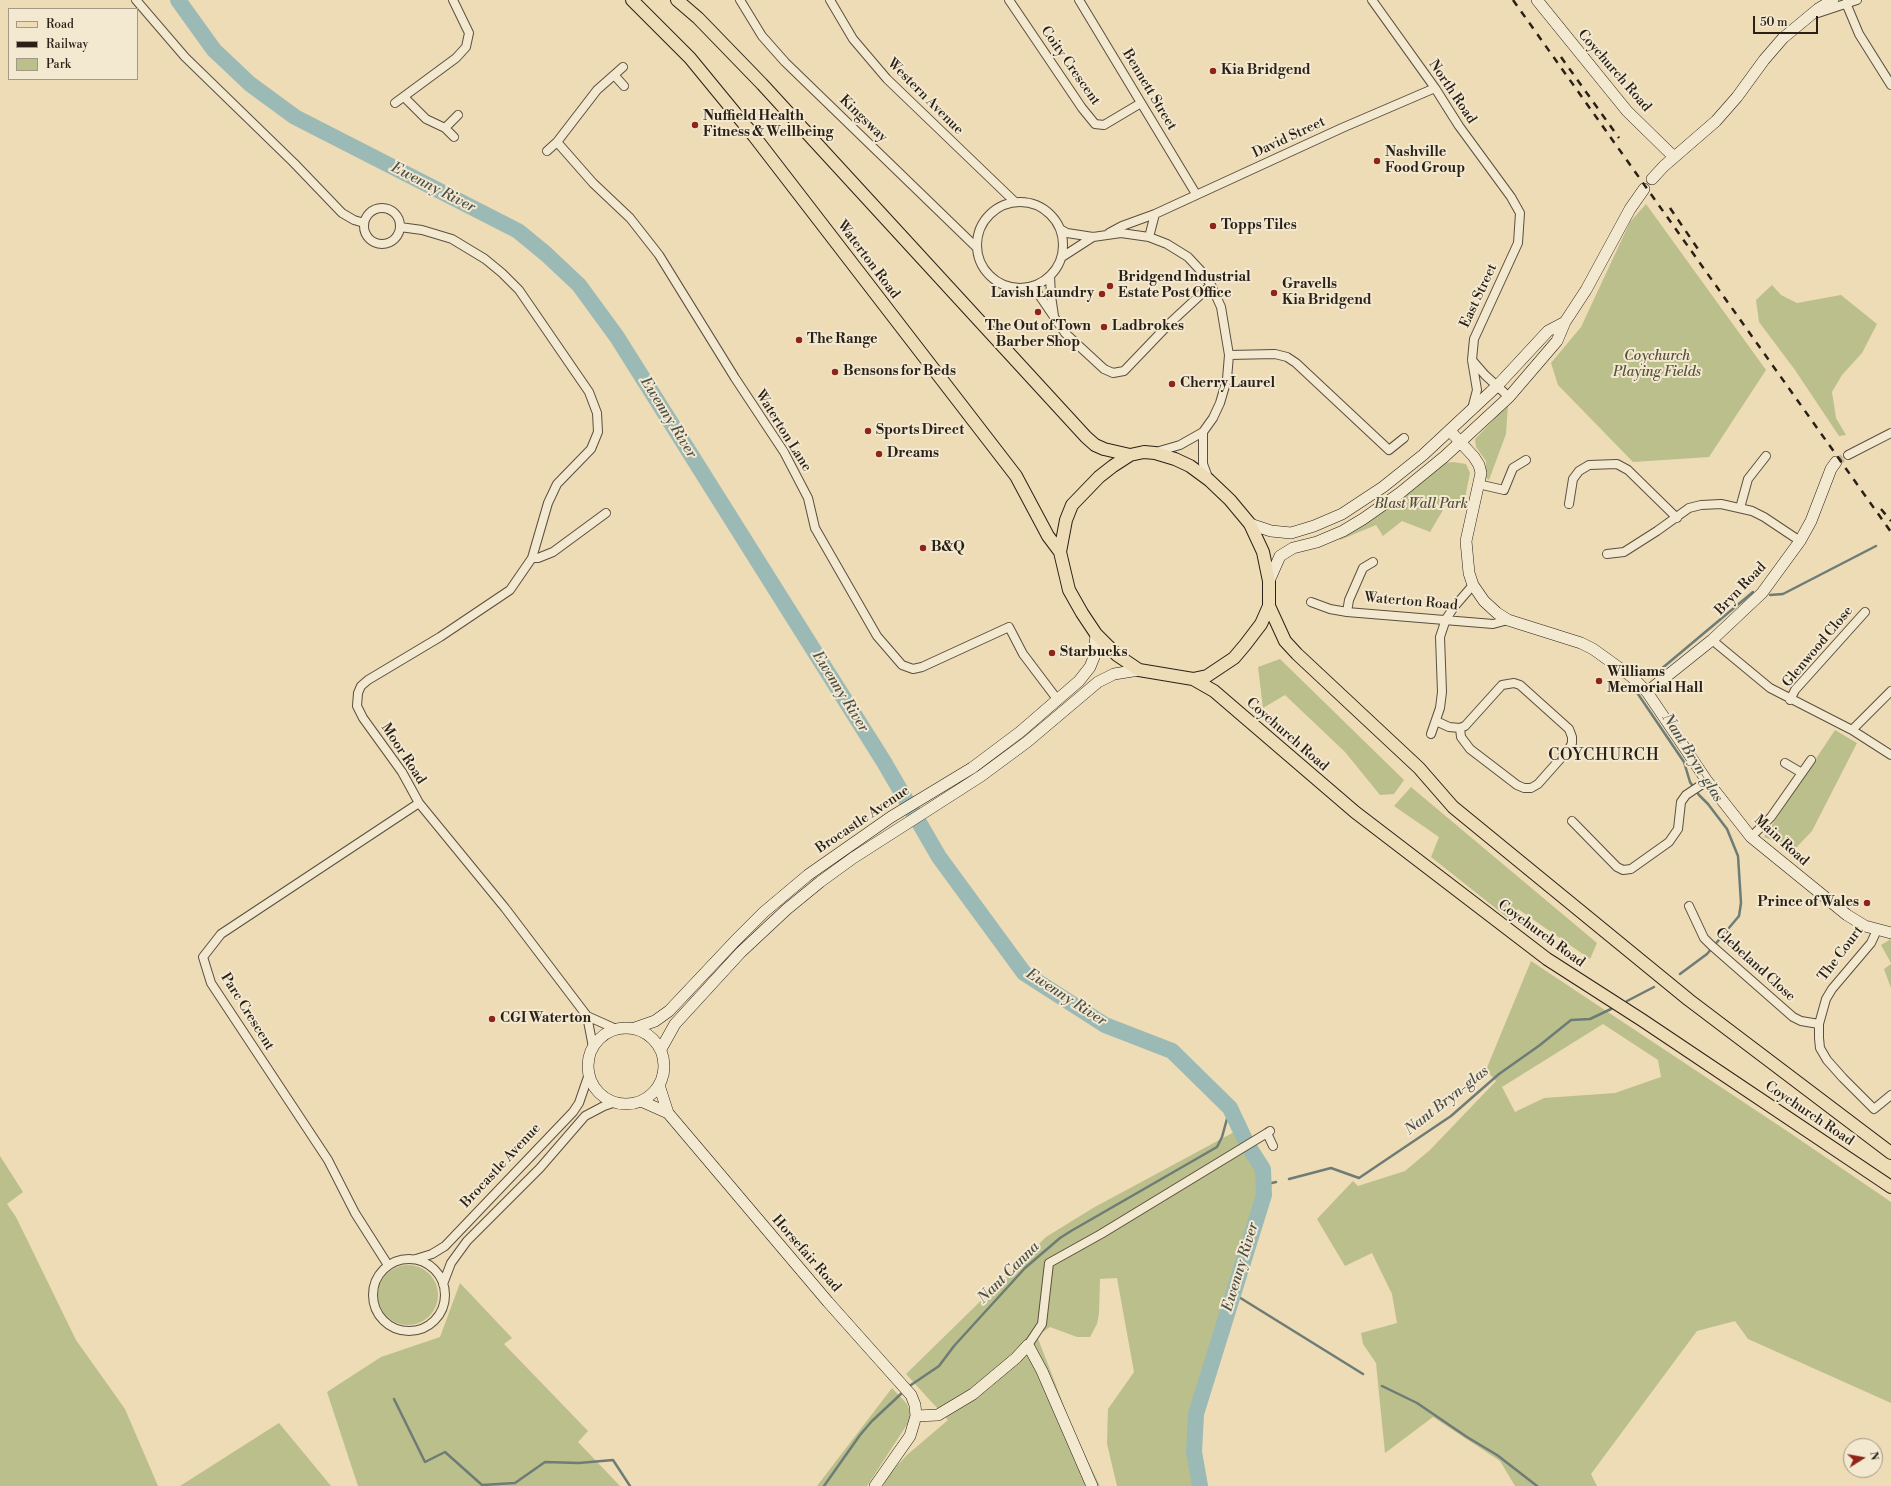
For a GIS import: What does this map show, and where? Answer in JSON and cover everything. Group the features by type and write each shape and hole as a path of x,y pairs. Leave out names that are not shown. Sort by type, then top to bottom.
{"main road":[{"name":"Waterton Road","path":"632,0 690,58 754,136 1016,476 1048,536 1060,552"},
{"path":"677,0 698,18 762,84 1086,437 1095,445 1104,450 1130,455 1144,452 1155,453 1190,466 1209,480 1230,500 1250,524 1263,552 1269,581 1269,606 1255,632 1234,658 1207,676 1193,679 1139,670 1117,655 1096,634 1069,590 1060,552 1066,520 1072,506 1099,477 1130,455"},
{"name":"Coychurch Road","path":"1269,606 1285,641 1419,768 1453,807 1688,1000 1891,1154"},
{"name":"Coychurch Road","path":"1193,679 1214,691 1355,812 1547,959 1642,1020 1891,1187"}],"street":[{"path":"136,0 185,57 294,163 342,213 354,220 364,223"},
{"path":"395,103 456,58 466,47 470,38 466,24 453,0"},
{"name":"Kingsway","path":"740,0 762,36 785,62 977,248"},
{"name":"Western Avenue","path":"830,0 853,39 887,79 1015,202"},
{"name":"Coity Crescent","path":"1009,0 1082,108 1095,124 1104,125 1141,103"},
{"name":"Bennett Street","path":"1080,0 1196,194"},
{"name":"North Road","path":"1372,0 1435,88 1459,126 1511,197"},
{"name":"Coychurch Road","path":"1537,0 1626,111 1674,157"},
{"path":"1652,179 1674,157 1716,121 1737,98 1764,60 1783,38 1833,0"},
{"path":"1810,16 1857,0"},
{"path":"1846,3 1859,34 1891,85"},
{"path":"548,151 557,142 597,90 624,68"},
{"path":"615,76 624,86"},
{"name":"David Street","path":"1106,234 1122,226 1155,214 1196,194 1435,88"},
{"path":"404,97 426,119 445,128 454,137"},
{"path":"445,128 458,115"},
{"name":"Waterton Lane","path":"557,142 594,183 630,218 659,255 735,378 784,452 808,498 815,528 877,636 902,665 913,669 922,667 1009,628 1023,654 1058,699"},
{"path":"1269,581 1280,556 1293,548 1316,542 1343,531 1364,519 1400,493 1460,443 1508,397 1557,341 1565,322 1586,290 1630,209 1644,189"},
{"name":"East Street","path":"1472,409 1477,390 1472,360 1474,339 1479,324 1518,243 1520,213 1511,197"},
{"path":"1015,202 1036,204 1046,210 1055,218 1063,238 1062,256 1057,267 1050,276 1033,286 1013,287 1007,286 995,280 980,261 977,248 979,233 987,217 999,208 1015,202"},
{"path":"384,208 389,209 397,216 400,227 397,236 393,240 382,244 370,240 364,229 364,223 365,218 373,210 384,208"},
{"path":"1150,237 1155,214"},
{"name":"Moor Road","path":"400,227 422,230 452,239 485,259 502,273 518,290 589,392 597,413 598,432 590,449 558,484 548,503 532,558 510,590 440,637 368,680 361,686 356,700 360,713 402,772 419,803 505,908 587,1016 593,1047"},
{"path":"1060,229 1067,233 1093,237"},
{"path":"1062,256 1093,237 1106,234 1120,233 1150,237 1167,244 1188,257 1211,285 1221,307 1229,355 1227,379 1220,403 1213,418 1203,432 1180,445 1155,453"},
{"path":"1050,276 1051,296 1055,319"},
{"path":"1033,286 1065,333 1098,364 1108,372 1112,373 1124,371 1170,323 1211,285"},
{"path":"1250,524 1271,531 1291,533 1314,526 1342,514 1383,487 1423,455 1497,386 1548,331 1565,322"},
{"path":"1229,355 1275,354 1287,357 1296,363 1388,450 1404,438"},
{"path":"1472,360 1508,397"},
{"path":"1431,734 1436,721 1442,692 1440,637 1446,619 1473,585 1469,573 1466,541 1481,473 1479,465 1450,431"},
{"path":"1203,432 1202,458 1209,480"},
{"path":"1848,455 1891,433"},
{"path":"1740,508 1748,479 1766,456"},
{"path":"1478,484 1504,490 1513,468 1526,460"},
{"name":"Bryn Road","path":"1647,692 1712,640 1762,593 1800,541 1811,521 1831,469 1836,462"},
{"path":"1569,504 1573,479 1579,471 1589,465 1617,464 1628,470 1677,518"},
{"path":"1607,554 1624,552 1677,518 1689,508 1701,505 1721,504 1740,508 1764,517 1800,541"},
{"path":"532,558 538,558 553,552 606,513"},
{"path":"1347,612 1349,600 1363,568 1373,562"},
{"name":"Main Road","path":"1473,585 1484,601 1497,613 1508,620 1581,643 1593,649 1632,677 1647,692 1708,781 1751,837 1847,915 1865,926 1877,930"},
{"name":"Waterton Road","path":"1311,602 1330,609 1347,612 1493,624 1508,620"},
{"name":"Glenwood Close","path":"1790,700 1796,690 1864,612"},
{"name":"Brocastle Avenue","path":"635,1028 655,1021 669,1011 764,912 808,875 891,817 972,768 1020,732 1079,681 1090,667 1094,657 1096,634"},
{"name":"Glenwood Close","path":"1712,640 1746,670 1770,688 1790,700 1852,730 1891,755"},
{"name":"Brocastle Avenue","path":"661,1049 675,1024 741,952 781,914 820,882 898,829 981,776 1027,742 1098,682 1114,674 1139,670"},
{"path":"1436,721 1449,727 1460,728 1469,722 1502,685 1514,683 1520,685 1569,730 1572,736 1572,743 1569,749 1538,784 1531,788 1524,788 1517,785 1470,749 1461,737 1460,728"},
{"path":"1852,730 1891,690"},
{"path":"1751,837 1772,817 1811,760"},
{"path":"1785,763 1802,773"},
{"path":"1572,821 1617,867 1623,870 1631,869 1669,842 1678,829 1681,802 1686,795 1708,781"},
{"name":"Parc Crescent","path":"388,1265 355,1213 328,1160 211,983 203,957 221,934 419,803"},
{"name":"Glebeland Close","path":"1690,906 1704,938 1717,951 1793,1017 1801,1021 1819,1024"},
{"name":"The Court","path":"1891,933 1877,930 1871,943 1832,989 1826,1000 1819,1024 1820,1048 1843,1078 1874,1109 1891,1095"},
{"name":"Moor Road","path":"587,1016 616,1029"},
{"path":"635,1028 646,1033 655,1040 661,1049 665,1067 659,1085 652,1094 641,1101 628,1104 616,1102 599,1092 589,1074 588,1065 593,1047 599,1039 616,1029 635,1028"},
{"name":"Brocastle Avenue","path":"416,1259 432,1254 445,1246 573,1112 579,1103 589,1074"},
{"name":"Horsefair Road","path":"659,1085 668,1113 823,1296 911,1395 915,1405 916,1416"},
{"name":"Horsefair Road","path":"641,1101 668,1113"},
{"name":"Brocastle Avenue","path":"443,1284 451,1263 467,1241 540,1168 585,1116 604,1106 616,1102"},
{"path":"875,1486 910,1436 916,1416 938,1415 973,1394 1016,1358 1028,1345 1042,1324 1049,1263 1101,1234 1266,1134 1273,1146"},
{"path":"401,1259 416,1259 433,1268 443,1284 445,1294 444,1304 434,1321 426,1327 417,1330 397,1329 389,1325 381,1318 373,1300 372,1290 375,1280 380,1272 388,1265 401,1259"},
{"path":"1028,1345 1042,1371 1092,1486"}],"green space":[{"name":"Coychurch Playing Fields","path":"1646,204 1766,370 1709,457 1633,462 1558,385 1551,363 1581,327 1630,222"},
{"path":"1772,285 1781,295 1797,303 1841,295 1877,324 1862,353 1842,375 1832,392 1836,418 1846,435 1839,436 1795,370 1759,322 1756,300"},
{"path":"1508,405 1506,434 1489,480 1486,478 1486,461 1476,447 1475,439"},
{"name":"Blast Wall Park","path":"1453,462 1466,464 1470,473 1464,503 1446,505 1430,532 1402,521 1383,536 1376,525 1340,540 1339,538 1444,463"},
{"path":"1280,659 1404,780 1394,794 1380,795 1345,752 1285,695 1263,708 1258,667"},
{"path":"1835,730 1857,743 1812,831 1795,849 1764,837"},
{"path":"1411,787 1597,943 1590,959 1518,909 1508,918 1431,857 1439,837 1394,806"},
{"path":"1891,939 1891,963 1881,945"},
{"path":"1531,961 1891,1202 1891,1403 1748,1339 1735,1321 1697,1331 1591,1474 1597,1486 1515,1486 1500,1461 1433,1417 1385,1453 1376,1363 1363,1344 1361,1333 1397,1323 1392,1294 1372,1253 1345,1266 1317,1219 1353,1181 1358,1186 1405,1171 1430,1150 1496,1081 1486,1070","holes":["1603,1024 1658,1060 1661,1077 1615,1093 1544,1098 1515,1112 1502,1087"]},
{"path":"1891,964 1891,988 1884,969"},
{"path":"1236,1131 1260,1176 1260,1186 1258,1200 1192,1406 1189,1439 1193,1486 1117,1486 1107,1444 1108,1409 1134,1372 1117,1278 1100,1279 1099,1313 1097,1324 1090,1337 1077,1337 1050,1327 1037,1336 1076,1437 1100,1486 883,1486 891,1472 907,1455 948,1420 906,1374 1046,1237 1093,1208"},
{"path":"0,1156 23,1192 7,1204 16,1217 76,1340 125,1409 158,1486 0,1486"},
{"path":"408,1265 425,1270 433,1278 438,1295 433,1312 425,1320 408,1325 391,1320 383,1312 378,1295 383,1278 391,1270"},
{"path":"460,1283 512,1338 504,1344 588,1431 578,1442 620,1486 358,1486 327,1392 381,1357 440,1337"},
{"path":"892,1388 907,1404 910,1412 910,1420 867,1486 817,1486"},
{"path":"279,1423 331,1486 180,1486"}],"waterway":[{"name":"Ewenny River","path":"178,0 214,50 250,84 295,117 518,231 546,254 579,285 617,337 884,762 939,857 1024,973 1105,1025 1172,1051 1230,1108 1247,1144 1263,1169 1264,1195 1196,1414 1194,1452 1200,1486"},
{"name":"Nant Bryn-glas","path":"1770,595 1783,594 1876,546"},
{"name":"Nant Bryn-glas","path":"1654,675 1753,592"},
{"name":"Nant Bryn-glas","path":"1638,694 1684,762 1690,782 1727,829 1738,856 1741,903 1739,916 1707,954 1680,974"},
{"name":"Nant Bryn-glas","path":"1627,1001 1654,987"},
{"name":"Nant Bryn-glas","path":"1289,1179 1331,1168 1359,1178 1451,1116 1499,1074 1540,1045 1571,1020 1590,1019 1611,1009"},
{"name":"Nant Canna","path":"908,1387 939,1366 954,1346 1025,1268 1060,1238 1217,1147 1222,1137 1230,1108"},
{"name":"Nant Bryn-glas","path":"1263,1185 1276,1182"},
{"path":"1234,1294 1363,1374"},
{"path":"1382,1386 1417,1403 1467,1437 1497,1455 1537,1486"},
{"name":"Nant Canna","path":"824,1486 860,1435 872,1421 903,1392"},
{"path":"394,1399 425,1462 445,1452 482,1485 515,1483 545,1462 579,1463 613,1460 630,1486"}],"tunnel":[{"path":"1836,462 1848,455"}],"railway":[{"path":"1513,0 1891,532"},
{"path":"1561,57 1619,138"},
{"path":"1670,208 1698,249"},
{"path":"1881,509 1891,521"}],"place":[{"name":"Kia Bridgend","path":"1213,71"},
{"name":"Nuffield Health Fitness & Wellbeing","path":"695,125"},
{"name":"Nashville Food Group","path":"1377,161"},
{"name":"Topps Tiles","path":"1213,226"},
{"name":"Bridgend Industrial Estate Post Office","path":"1110,286"},
{"name":"Gravells Kia Bridgend","path":"1274,293"},
{"name":"Lavish Laundry","path":"1102,294"},
{"name":"The Out of Town Barber Shop","path":"1038,312"},
{"name":"Ladbrokes","path":"1104,327"},
{"name":"The Range","path":"799,340"},
{"name":"Bensons for Beds","path":"835,372"},
{"name":"Cherry Laurel","path":"1172,384"},
{"name":"Sports Direct","path":"868,431"},
{"name":"Dreams","path":"879,454"},
{"name":"B&Q","path":"923,548"},
{"name":"Starbucks","path":"1052,653"},
{"name":"Williams Memorial Hall","path":"1599,681"},
{"name":"Prince of Wales","path":"1867,903"},
{"name":"CGI Waterton","path":"492,1019"}],"district":[{"name":"COYCHURCH","path":"1604,756"}]}
